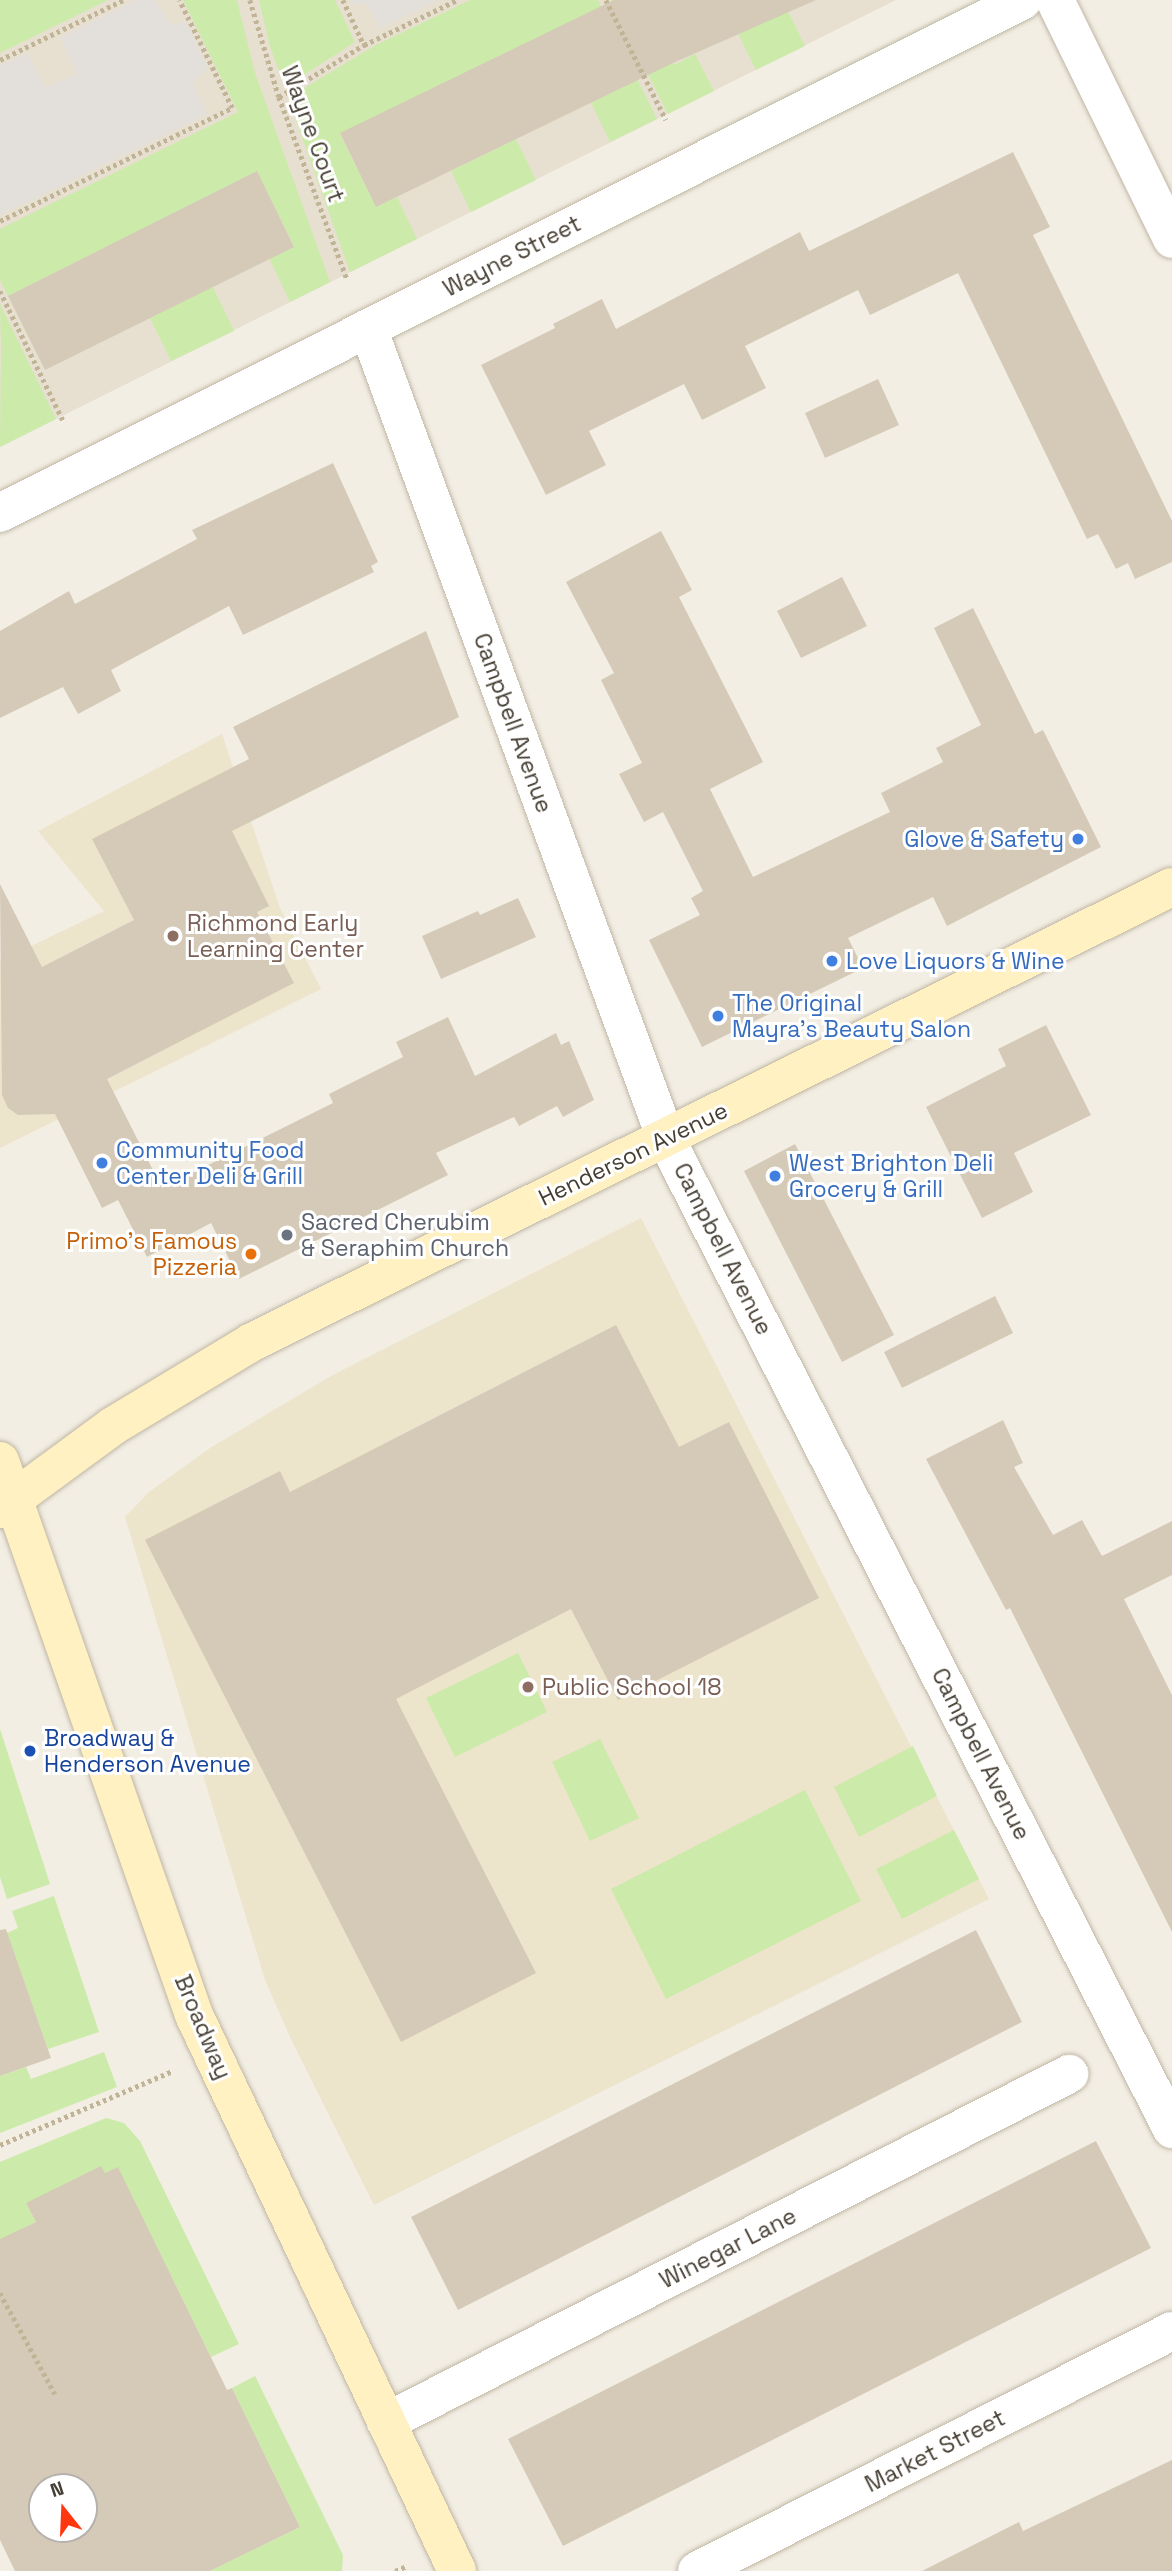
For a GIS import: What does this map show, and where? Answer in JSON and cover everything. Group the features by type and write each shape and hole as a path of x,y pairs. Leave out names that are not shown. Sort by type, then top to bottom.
{"street":[{"name":"Wayne Street","path":"0,513 1023,0"},
{"path":"1055,0 1172,239"},
{"name":"Campbell Avenue","path":"368,328 666,1139 1172,2129"},
{"name":"Henderson Avenue","path":"8,1503 113,1426 252,1342 1172,887"},
{"name":"Broadway","path":"0,1461 8,1503 194,2015 457,2571"},
{"name":"Winegar Lane","path":"386,2422 1069,2074"},
{"name":"Market Street","path":"697,2571 1172,2331"}],"path":[{"path":"0,60 123,0"},
{"path":"0,221 232,108 180,0"},
{"name":"Wayne Court","path":"250,0 279,97 347,279"},
{"path":"343,0 364,45"},
{"path":"279,97 364,45 457,0"},
{"path":"606,0 666,120"},
{"path":"0,291 64,422"},
{"path":"0,2145 212,2054"},
{"path":"0,2293 55,2394"}],"shaded area":[{"path":"0,0 896,0 0,447"},
{"path":"136,0 155,0 171,26 185,21 208,69 192,81 207,114 0,215 0,66 28,53 45,87 73,76 76,71 60,38"},
{"path":"351,0 438,0 380,28 367,4 352,4"},
{"name":"Richmond Early Learning Center","path":"222,734 280,908 321,989 0,1148 0,961 104,911 38,831"},
{"name":"Public School 18","path":"641,1218 989,1899 374,2205 290,2037 265,1980 125,1517 149,1492 210,1448 331,1376"}],"green space":[{"path":"0,0 108,0 0,53"},
{"path":"183,0 237,0 255,73 330,282 290,302 269,258 294,246 257,172 8,296 0,280 0,229 238,112"},
{"path":"259,0 335,0 355,42 285,87 270,47"},
{"path":"470,0 598,0 657,119 610,142 591,103 624,86 340,134 376,207 397,197 417,239 350,272 288,98 374,46"},
{"path":"610,0 642,0 674,65 695,54 714,91 668,114"},
{"path":"787,9 805,46 756,70 738,34"},
{"path":"516,139 536,180 471,212 451,171"},
{"path":"213,287 234,331 171,361 150,318"},
{"path":"0,304 56,419 0,447 1,348"},
{"path":"518,1653 547,1712 455,1757 426,1698"},
{"path":"0,1729 50,1884 7,1899 0,1877"},
{"path":"600,1739 639,1818 590,1841 552,1762"},
{"path":"913,1746 937,1796 859,1837 834,1787"},
{"path":"805,1790 861,1901 666,1999 611,1889"},
{"path":"954,1830 979,1879 902,1919 876,1869"},
{"path":"54,1896 99,2032 48,2049 7,1933 18,1928 12,1911"},
{"path":"104,2052 117,2087 0,2133 0,2076 26,2067 31,2079"},
{"path":"106,2118 124,2123 140,2141 239,2344 211,2357 118,2168 26,2203 36,2222 24,2228 0,2275 0,2162"},
{"path":"255,2376 343,2555 342,2571 210,2571 300,2527 232,2388"}],"building":[{"path":"614,0 816,0 673,63 376,207 340,133"},
{"path":"1013,152 1050,227 1033,235 1172,521 1172,562 1135,579 1128,563 1116,569 1098,534 1087,539 958,273 870,315 858,290 745,346 766,388 702,420 684,384 589,431 606,465 546,495 481,365 555,328 553,324 602,299 616,329 800,232 809,251"},
{"path":"257,171 294,247 45,370 8,296"},
{"path":"878,379 899,425 825,458 805,413"},
{"path":"333,463 378,562 371,566 374,572 243,635 229,606 111,670 121,691 78,714 63,687 0,718 0,631 69,591 75,604 197,539 192,530"},
{"path":"661,531 692,590 679,597 763,762 710,789 753,877 890,812 881,793 943,762 936,748 981,725 934,628 973,608 1035,734 1043,730 1101,847 947,926 933,897 848,938 863,968 702,1047 649,940 700,915 691,898 703,891 663,812 644,822 619,774 642,763 601,680 614,673 566,582"},
{"path":"842,577 867,626 801,658 777,611"},
{"path":"426,631 459,717 232,831 269,906 257,912 294,983 107,1079 162,1188 333,1103 329,1094 403,1057 396,1042 448,1017 475,1076 556,1033 561,1045 569,1041 594,1100 563,1117 557,1106 519,1126 514,1117 436,1153 448,1175 239,1279 211,1223 147,1257 118,1200 102,1208 55,1114 18,1115 8,1108 2,1095 0,884 42,967 134,920 92,839 249,759 233,727"},
{"path":"518,898 536,937 441,979 422,936 478,911 480,915"},
{"path":"1046,1025 1091,1115 1014,1153 1033,1192 982,1218 926,1107 1006,1066 998,1049"},
{"path":"795,1144 894,1335 842,1362 744,1171"},
{"path":"995,1296 1013,1333 902,1388 884,1352"},
{"path":"616,1325 679,1447 729,1422 819,1598 618,1700 571,1609 396,1699 536,1973 401,2042 145,1540 280,1471 290,1492"},
{"path":"1003,1420 1023,1463 1014,1467 1053,1535 1082,1520 1102,1556 1172,1521 1172,1575 1124,1599 1172,1695 1172,1932 1010,1608 1006,1610 926,1459"},
{"path":"6,1929 51,2058 0,2076 0,1930"},
{"path":"976,1930 1022,2022 458,2310 411,2217"},
{"path":"1096,2141 1151,2248 563,2546 508,2439"},
{"path":"101,2166 105,2173 118,2167 227,2390 232,2388 300,2527 210,2571 15,2571 0,2540 0,2239 36,2222 26,2203"},
{"path":"1172,2460 1172,2571 922,2571 1019,2522 1023,2531"}],"place":[{"name":"Glove & Safety","path":"1078,839"},
{"name":"Richmond Early Learning Center","path":"173,936"},
{"name":"Love Liquors & Wine","path":"832,961"},
{"name":"The Original Mayra's Beauty Salon","path":"718,1016"},
{"name":"Community Food Center Deli & Grill","path":"102,1163"},
{"name":"West Brighton Deli Grocery & Grill","path":"775,1176"},
{"name":"Sacred Cherubim & Seraphim Church","path":"287,1235"},
{"name":"Primo's Famous Pizzeria","path":"251,1254"},
{"name":"Public School 18","path":"528,1687"},
{"name":"Broadway & Henderson Avenue","path":"30,1751"}]}
